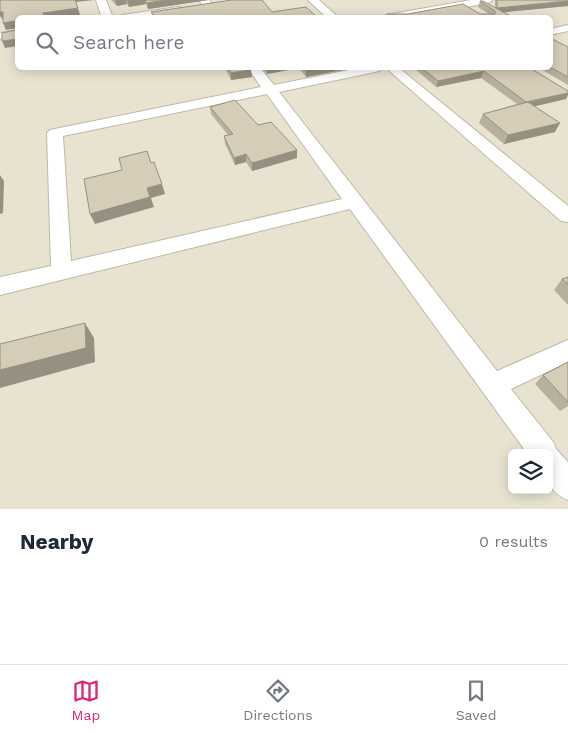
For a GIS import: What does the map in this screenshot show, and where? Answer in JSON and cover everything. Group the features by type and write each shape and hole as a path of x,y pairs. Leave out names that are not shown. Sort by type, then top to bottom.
{"street":[{"path":"101,0 107,15"},
{"path":"313,0 330,15"},
{"path":"400,15 460,2 488,0"},
{"path":"460,2 479,13"},
{"path":"141,15 203,5 214,15"},
{"path":"553,31 568,28"},
{"path":"0,36 15,34"},
{"path":"255,70 541,449"},
{"path":"61,272 55,133 365,70"},
{"path":"394,70 568,216"},
{"path":"0,286 354,202"},
{"path":"493,385 568,351"},
{"path":"553,465 568,485"}],"shaded area":[{"path":"0,0 568,0 568,509 0,509"}],"building":[{"path":"0,0 75,0 78,8 43,13 43,15 15,15 15,21 3,23 3,12 0,12"},
{"path":"145,0 165,0 147,3"},
{"path":"232,0 262,0 272,12 306,7 315,15 153,15 151,12"},
{"path":"497,0 568,0 568,1 497,8"},
{"path":"480,1 509,15 387,14 408,14 463,4 480,14 495,14 495,11"},
{"path":"15,30 15,39 2,41 2,33"},
{"path":"553,40 568,47 568,77 553,69"},
{"path":"229,70 251,70 231,73"},
{"path":"424,70 533,70 568,91 568,93 526,102 484,71 438,81"},
{"path":"235,100 258,125 271,122 297,150 252,163 246,154 234,158 224,136 233,134 210,107"},
{"path":"528,102 560,123 508,135 483,114"},
{"path":"147,151 151,163 154,162 162,184 147,188 150,197 90,214 84,179 122,170 119,158"},
{"path":"568,277 568,284 562,279"},
{"path":"85,323 86,348 0,370 0,344"},
{"path":"568,362 568,402 543,375"}]}
